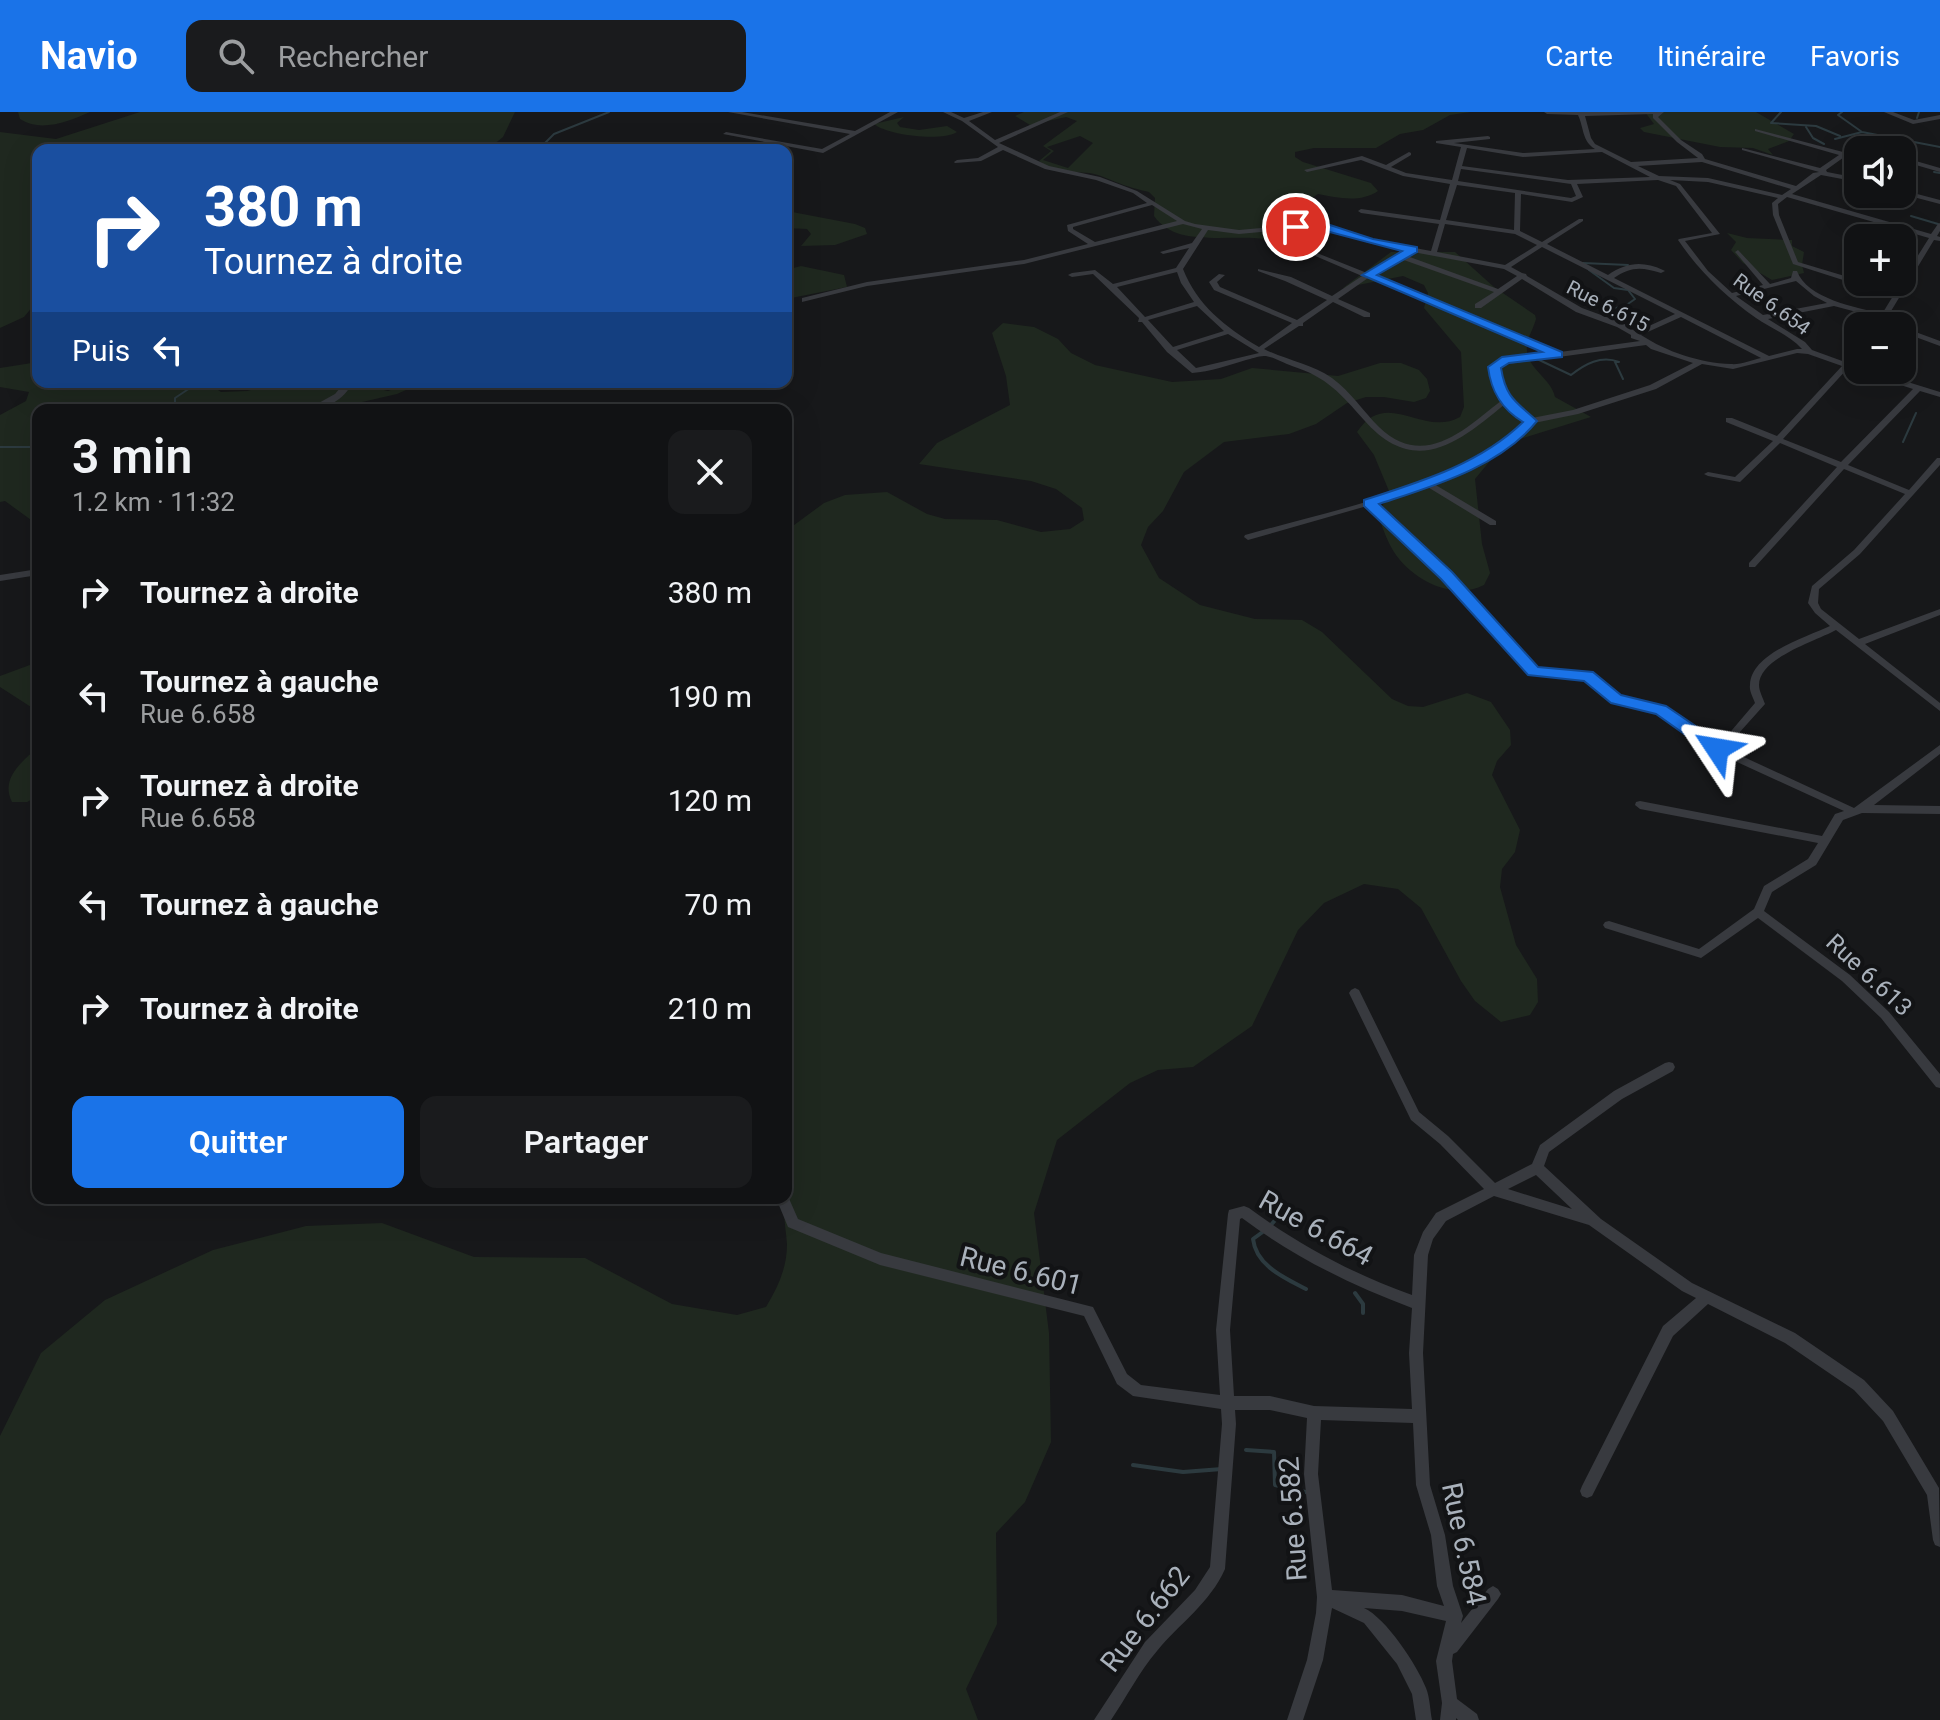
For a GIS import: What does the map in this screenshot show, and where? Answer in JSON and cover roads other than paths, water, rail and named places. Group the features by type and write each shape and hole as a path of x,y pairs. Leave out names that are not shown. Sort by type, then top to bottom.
{"street":[{"path":"731,112 854,133"},
{"path":"792,147 818,152 830,149 895,112"},
{"name":"Rue 6.615","path":"946,112 964,120 994,143 1047,168 1105,180 1153,203 1183,222 1205,229 1259,232 1296,227 1327,228 1371,242 1506,267 1524,275 1576,309 1620,325 1645,343 1700,362 1733,367 1787,352 1809,352 1844,364"},
{"path":"964,120 989,112"},
{"path":"994,143 1065,112"},
{"path":"1547,112 1659,112"},
{"path":"1659,112 1655,117 1702,160"},
{"path":"1887,112 1913,122 1940,117"},
{"path":"1580,113 1586,122 1588,140 1602,150"},
{"path":"877,114 886,116"},
{"path":"1757,130 1842,154"},
{"path":"726,134 777,144"},
{"path":"1488,138 1438,142 1527,155 1602,150"},
{"path":"957,162 979,160 1003,147"},
{"path":"1434,252 1464,148"},
{"path":"1744,149 1844,176"},
{"name":"Rue 6.654","path":"1602,150 1681,188 1717,234 1681,240 1695,260 1731,295 1809,352"},
{"path":"1386,168 1409,154"},
{"path":"1824,171 1821,170 1828,162 1842,154"},
{"path":"1307,170 1362,158 1386,168 1454,184 1576,200 1580,197 1573,182"},
{"path":"1628,164 1702,160 1795,188"},
{"path":"1916,163 1940,170"},
{"path":"1458,167 1573,182 1657,178 1721,182 1785,196 1937,238"},
{"path":"1824,171 1815,172 1775,203 1776,215 1795,263 1796,277 1813,295 1856,312"},
{"path":"1517,232 1518,194"},
{"path":"1916,196 1940,202"},
{"path":"1296,227 1302,199"},
{"path":"1095,245 1070,230 1069,226 1153,203"},
{"path":"1361,211 1517,232 1766,357"},
{"path":"1506,267 1581,220"},
{"path":"805,300 867,284 1024,262 1183,222"},
{"path":"1916,269 1937,238 1940,225"},
{"path":"1113,286 1179,269 1205,229"},
{"path":"1163,252 1193,245"},
{"path":"1072,275 1095,272 1113,286 1170,350 1198,372 1263,351 1368,275 1413,249"},
{"path":"1738,252 1768,286"},
{"path":"1315,254 1558,354"},
{"path":"1401,256 1497,291"},
{"path":"1795,263 1844,278"},
{"path":"1609,278 1621,269 1636,264 1661,271"},
{"path":"1179,269 1188,289 1230,331 1263,351 1330,380 1382,436 1408,447 1426,449 1446,441 1471,428 1506,400"},
{"path":"1260,270 1367,315"},
{"path":"1221,275 1213,282 1217,288 1300,324"},
{"path":"1478,306 1524,275"},
{"path":"1731,295 1796,277"},
{"path":"1141,320 1200,303"},
{"path":"1760,318 1832,304"},
{"path":"1634,336 1681,314"},
{"path":"1170,350 1230,331"},
{"path":"1916,335 1940,344"},
{"path":"1531,421 1516,413 1494,380 1493,371 1499,363 1645,343"},
{"path":"1248,537 1428,484 1490,453 1531,421 1583,409 1653,387 1700,362"},
{"path":"1708,474 1737,480 1844,379"},
{"name":"Rue 6.615","path":"1903,384 1940,395"},
{"path":"324,404 347,388"},
{"path":"1752,565 1918,389"},
{"path":"1729,420 1910,493"},
{"path":"1940,460 1857,552 1815,588 1813,603 1837,626 1940,708"},
{"path":"1428,484 1493,523"},
{"path":"1369,503 1447,575 1534,671 1588,676 1616,700 1661,710 1727,754 1857,810 1940,810"},
{"path":"0,578 32,573"},
{"path":"1858,643 1940,612"},
{"path":"1727,754 1735,732 1760,704 1754,688 1756,676 1783,649 1837,626"},
{"path":"1609,925 1701,954 1758,912 1768,889 1812,862 1839,817 1857,810 1940,749"},
{"path":"1640,805 1826,841"},
{"name":"Rue 6.613","path":"1758,912 1846,978 1885,1015 1940,1083"},
{"path":"1355,993 1415,1116 1495,1191 1596,1223"},
{"path":"1669,1067 1618,1095 1544,1149 1537,1168 1596,1223 1706,1298 1790,1338 1840,1371 1881,1407 1934,1493 1940,1540"},
{"name":"Rue 6.584","path":"1448,1720 1450,1703 1444,1661 1455,1616 1445,1586 1438,1535 1423,1485 1416,1303 1421,1255 1428,1236 1441,1217 1537,1168"},
{"name":"Rue 6.601","path":"785,1204 793,1223 880,1259 1088,1311 1122,1379 1138,1391 1227,1403 1270,1403 1314,1413 1418,1416"},
{"name":"Rue 6.664","path":"1227,1403 1223,1330 1234,1214 1244,1212 1286,1243 1334,1270 1416,1303"},
{"path":"1587,1491 1668,1331 1706,1298"},
{"name":"Rue 6.662","path":"1102,1720 1150,1647 1200,1595 1217,1569 1229,1424 1227,1403"},
{"name":"Rue 6.582","path":"1314,1413 1311,1474 1325,1597 1369,1618 1402,1659 1420,1692 1424,1720"},
{"path":"1444,1661 1462,1631 1493,1594"},
{"path":"1295,1720 1319,1653 1324,1629 1325,1597 1402,1603 1455,1616"},
{"path":"1450,1703 1471,1720"}],"waterway":[{"path":"544,144 554,134 609,112"},
{"path":"1781,112 1771,123 1816,126 1840,136"},
{"path":"1842,112 1838,115 1862,132"},
{"path":"1917,118 1919,112"},
{"path":"1806,127 1813,138 1824,144"},
{"path":"1835,139 1862,132"},
{"path":"1862,132 1940,147"},
{"path":"1934,172 1940,173"},
{"path":"1911,216 1938,224"},
{"path":"1583,263 1628,265"},
{"path":"1589,270 1614,288 1628,290 1635,299 1625,306 1607,310"},
{"path":"1535,358 1571,375 1594,362 1612,360 1619,362 1615,362 1623,379"},
{"path":"175,404 175,398 190,388"},
{"path":"1903,442 1916,413"},
{"path":"0,447 32,447"},
{"path":"1270,1226 1277,1218 1277,1210"},
{"path":"1264,1231 1253,1239 1260,1257 1273,1270 1306,1289"},
{"path":"1355,1293 1363,1304 1363,1313"},
{"path":"1246,1450 1274,1452 1275,1485 1310,1493"},
{"path":"1133,1465 1183,1472 1222,1469"}]}
